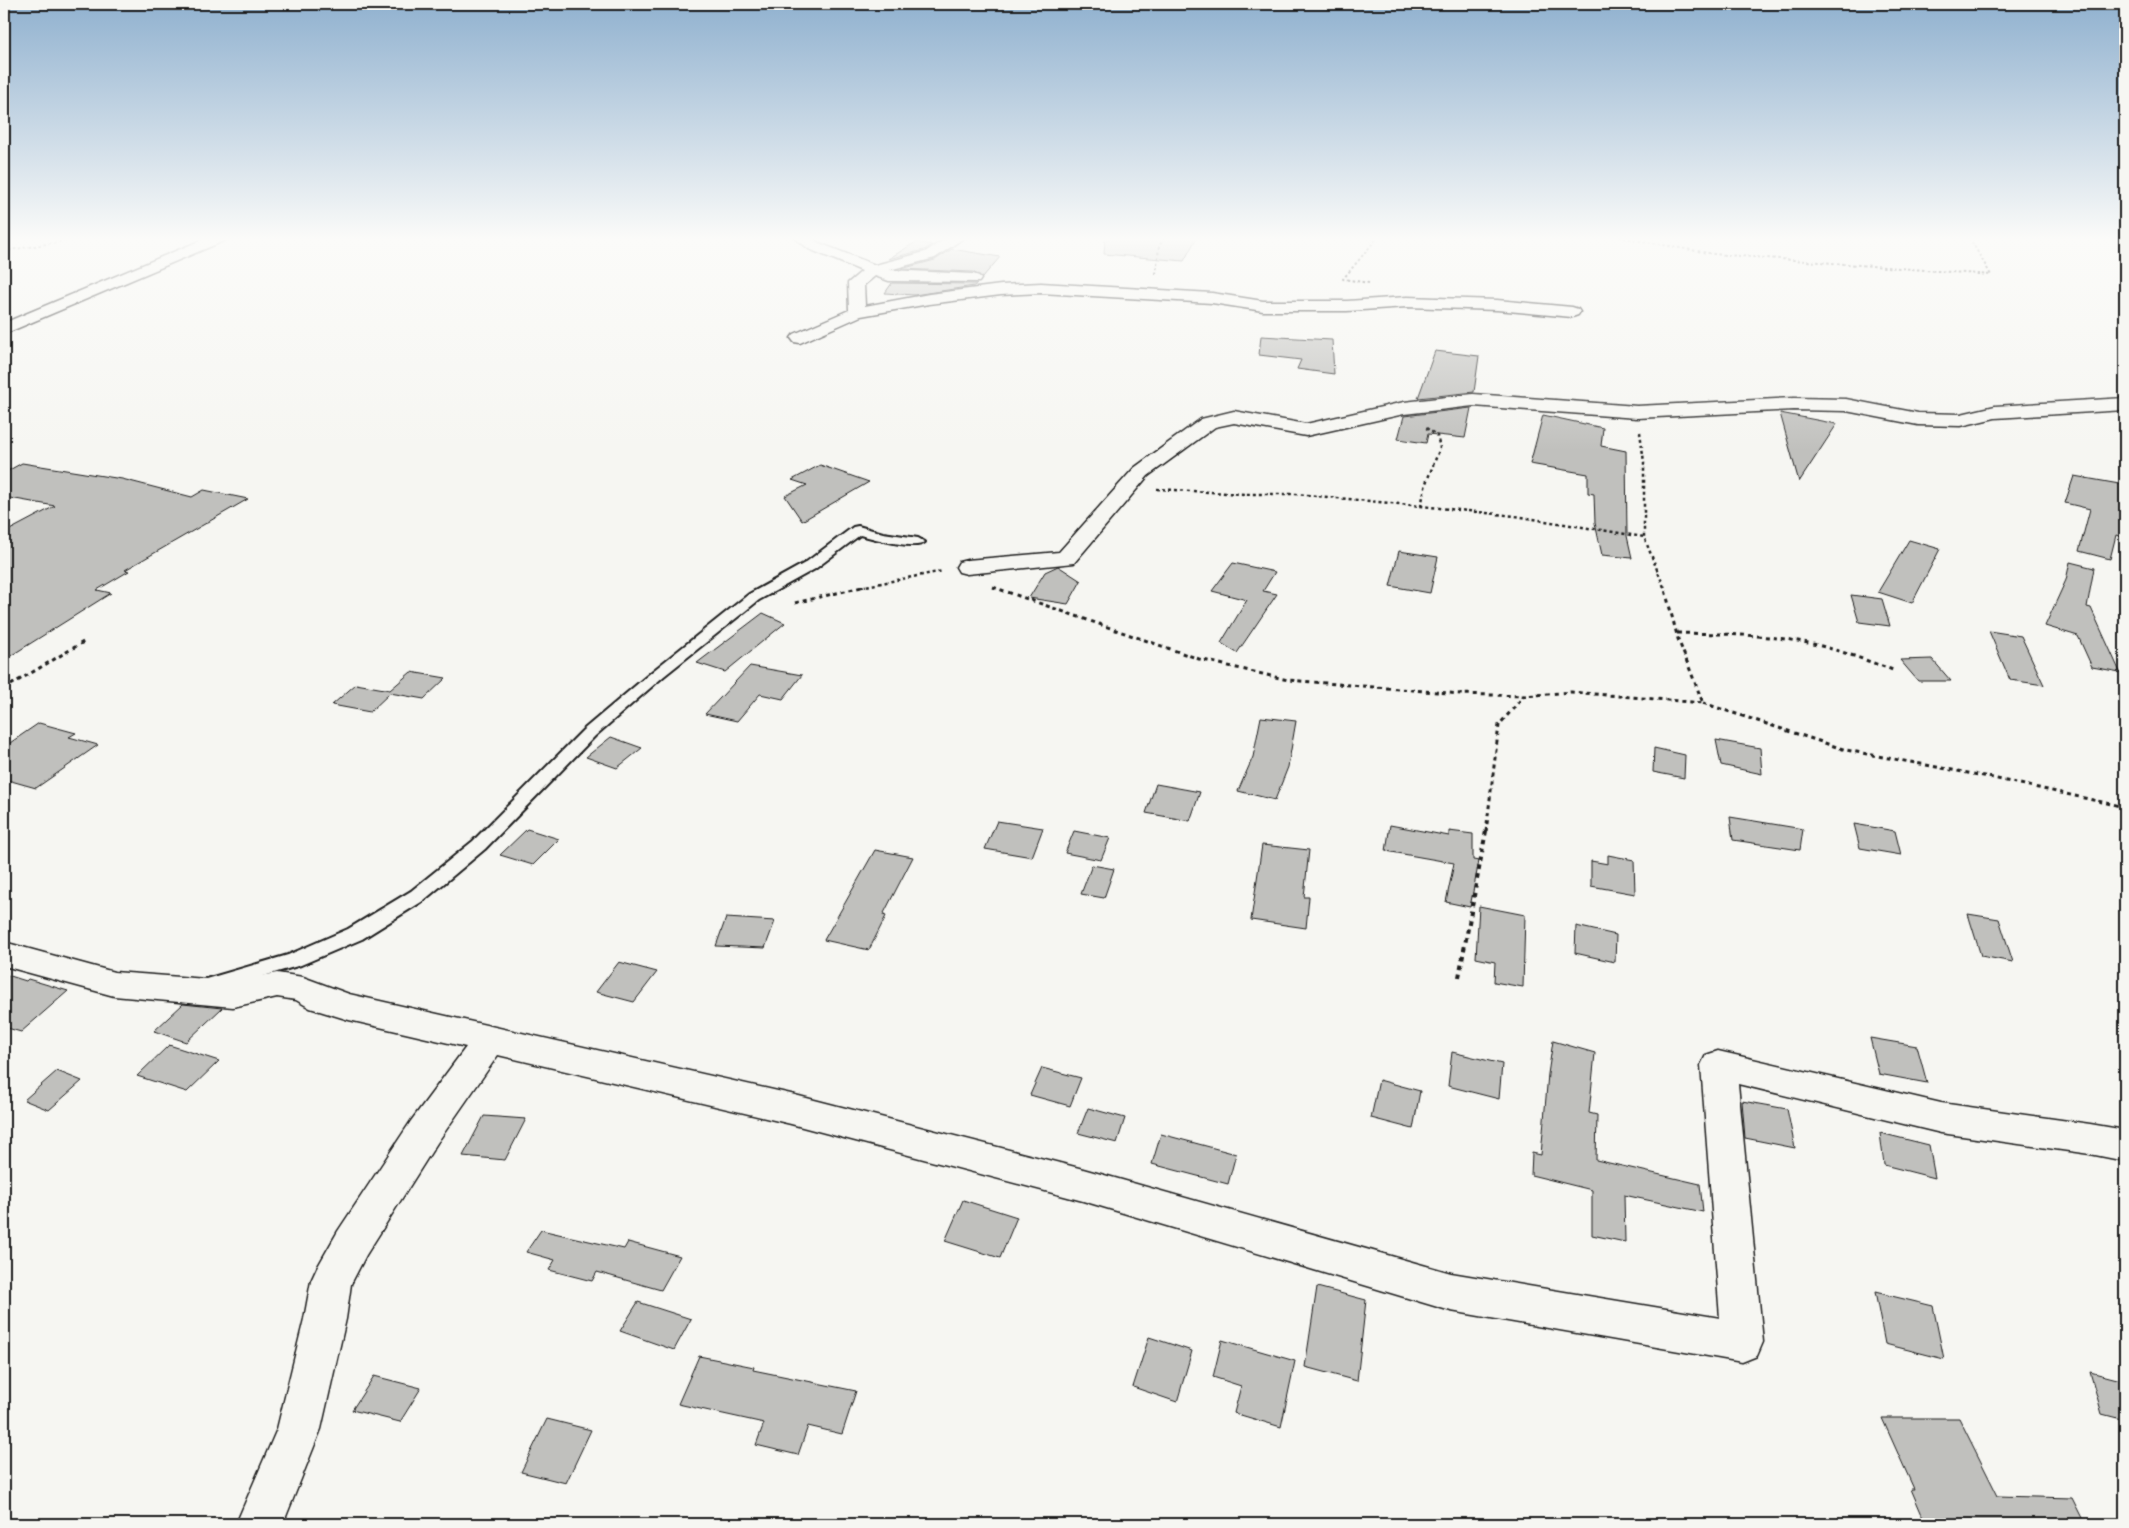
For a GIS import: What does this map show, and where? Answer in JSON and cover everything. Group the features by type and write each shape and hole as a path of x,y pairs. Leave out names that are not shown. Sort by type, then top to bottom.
{"street":[{"path":"4,328 51,308"},
{"path":"800,338 857,312 877,308"},
{"path":"1532,308 1572,312"},
{"path":"967,567 1066,558 1141,472 1208,423 1234,417 1306,430 1404,408 1474,400 1637,412 1794,404 1846,405 1918,419 1961,420 1995,412 2125,404"},
{"path":"4,954 114,984 233,994 277,985 303,989 322,999 350,1007 810,1114 1083,1186 1451,1292 1742,1342 1728,1163 1718,1065 1941,1118 2090,1139 2125,1146"},
{"path":"259,1524 270,1504 299,1429 325,1319 331,1281 352,1243 424,1132 490,1040"}],"lane":[{"path":"192,990 294,960 355,934 418,896 479,845 589,733 652,679 754,597 810,566 858,530 882,537 918,542"}],"path":[{"path":"1637,412 1644,462 1644,537 1662,579 1677,633 1702,703"},
{"path":"1378,414 1428,428 1437,436 1440,448 1426,482 1421,506"},
{"path":"1127,489 1296,494 1515,516 1644,537"},
{"path":"795,603 874,584 967,567 976,581 1199,659 1288,680 1461,694 1524,696 1571,692 1702,703 1846,750 2125,807"},
{"path":"1677,633 1740,634 1798,641 1846,653 1893,670"},
{"path":"4,689 85,641"},
{"path":"1459,977 1489,816 1499,725 1524,696"}],"building":[{"path":"1261,336 1332,340 1334,374 1297,369 1301,360 1259,355"},
{"path":"1435,351 1479,356 1474,392 1418,398"},
{"path":"1471,408 1465,438 1428,434 1426,443 1398,439 1404,416"},
{"path":"1780,413 1837,424 1799,482"},
{"path":"1543,415 1603,428 1601,446 1626,451 1627,536 1632,558 1602,555 1595,523 1594,494 1588,493 1588,474 1530,464"},
{"path":"22,463 122,479 192,497 204,490 248,499 125,570 129,571 97,590 111,593 4,660 4,533 55,506 4,497 4,473"},
{"path":"820,465 869,482 802,521 785,496 807,485 792,480"},
{"path":"2074,476 2125,485 2125,538 2116,535 2110,559 2079,551 2090,509 2065,503"},
{"path":"1909,540 1940,549 1912,603 1878,592"},
{"path":"1399,551 1438,557 1430,593 1390,586"},
{"path":"2070,562 2094,568 2087,607 2091,608 2120,672 2092,667 2078,636 2045,626 2066,580"},
{"path":"1233,563 1275,572 1263,591 1277,594 1237,653 1221,643 1247,600 1212,591"},
{"path":"1058,566 1081,581 1068,604 1029,598 1045,572"},
{"path":"1851,595 1882,599 1890,626 1859,622"},
{"path":"763,613 785,623 725,672 697,663"},
{"path":"1989,631 2021,636 2044,685 2010,680"},
{"path":"1932,659 1951,681 1918,681 1900,660"},
{"path":"750,666 802,675 783,699 760,694 737,721 705,714"},
{"path":"411,672 446,678 424,699 390,693 370,712 332,705 356,684 390,690"},
{"path":"1261,717 1296,721 1288,767 1275,800 1238,791 1253,757"},
{"path":"39,723 76,733 69,737 98,745 36,788 4,779 4,747"},
{"path":"611,737 642,748 617,768 586,757"},
{"path":"1716,740 1760,748 1762,774 1721,765"},
{"path":"1654,748 1685,755 1684,778 1653,772"},
{"path":"1156,784 1200,792 1190,821 1146,813"},
{"path":"1730,817 1803,829 1800,850 1733,840"},
{"path":"997,821 1043,828 1032,857 985,849"},
{"path":"1854,824 1895,831 1901,855 1860,848"},
{"path":"1390,825 1449,836 1449,831 1473,834 1473,860 1479,861 1470,907 1446,902 1454,863 1386,851"},
{"path":"527,829 559,839 533,865 500,855"},
{"path":"1074,831 1110,838 1101,860 1065,853"},
{"path":"1262,845 1309,850 1304,897 1309,897 1306,928 1251,920"},
{"path":"875,850 913,857 883,915 886,916 869,950 824,940"},
{"path":"1608,855 1634,860 1635,894 1591,886 1591,861 1608,864"},
{"path":"1092,865 1114,869 1104,898 1081,894"},
{"path":"1479,906 1525,915 1523,987 1494,982 1495,962 1476,958"},
{"path":"1968,914 1999,919 2013,962 1981,956"},
{"path":"726,918 775,921 765,948 716,946"},
{"path":"1576,926 1616,935 1615,962 1575,953"},
{"path":"619,962 657,972 634,1002 596,992"},
{"path":"4,974 68,991 21,1032 4,1027"},
{"path":"183,1004 222,1008 186,1042 154,1031"},
{"path":"1870,1038 1917,1046 1927,1083 1879,1074"},
{"path":"1553,1041 1595,1053 1589,1113 1597,1115 1596,1160 1700,1184 1703,1212 1624,1195 1625,1242 1592,1235 1592,1190 1531,1175 1532,1153 1541,1155 1548,1074"},
{"path":"169,1045 219,1061 187,1092 137,1076"},
{"path":"1452,1052 1502,1064 1499,1099 1448,1086"},
{"path":"1042,1068 1081,1078 1070,1106 1030,1095"},
{"path":"57,1071 82,1081 49,1110 24,1100"},
{"path":"1379,1080 1420,1091 1413,1129 1371,1118"},
{"path":"1742,1101 1787,1109 1795,1148 1745,1138"},
{"path":"1088,1108 1125,1118 1117,1143 1078,1133"},
{"path":"484,1116 526,1119 505,1160 463,1156"},
{"path":"1880,1133 1929,1145 1935,1178 1884,1165"},
{"path":"1161,1134 1236,1154 1228,1184 1152,1164"},
{"path":"963,1200 1017,1217 1000,1258 945,1241"},
{"path":"541,1230 624,1249 628,1242 680,1256 661,1290 597,1272 592,1281 549,1270 555,1260 526,1252"},
{"path":"1317,1287 1366,1300 1357,1381 1305,1367"},
{"path":"1875,1292 1933,1306 1944,1359 1885,1344"},
{"path":"638,1302 691,1319 674,1350 620,1331"},
{"path":"1149,1337 1192,1351 1177,1402 1133,1387"},
{"path":"1222,1340 1295,1361 1281,1427 1234,1413 1241,1386 1213,1377"},
{"path":"699,1356 754,1367 753,1370 856,1391 842,1434 808,1426 798,1455 756,1445 764,1423 678,1404"},
{"path":"2090,1372 2125,1381 2125,1420 2102,1414"},
{"path":"374,1376 421,1388 400,1422 352,1410"},
{"path":"1882,1418 1959,1418 1998,1496 2072,1498 2085,1524 1926,1524 1911,1489 1914,1489"},
{"path":"547,1419 591,1430 566,1483 521,1472"}]}
